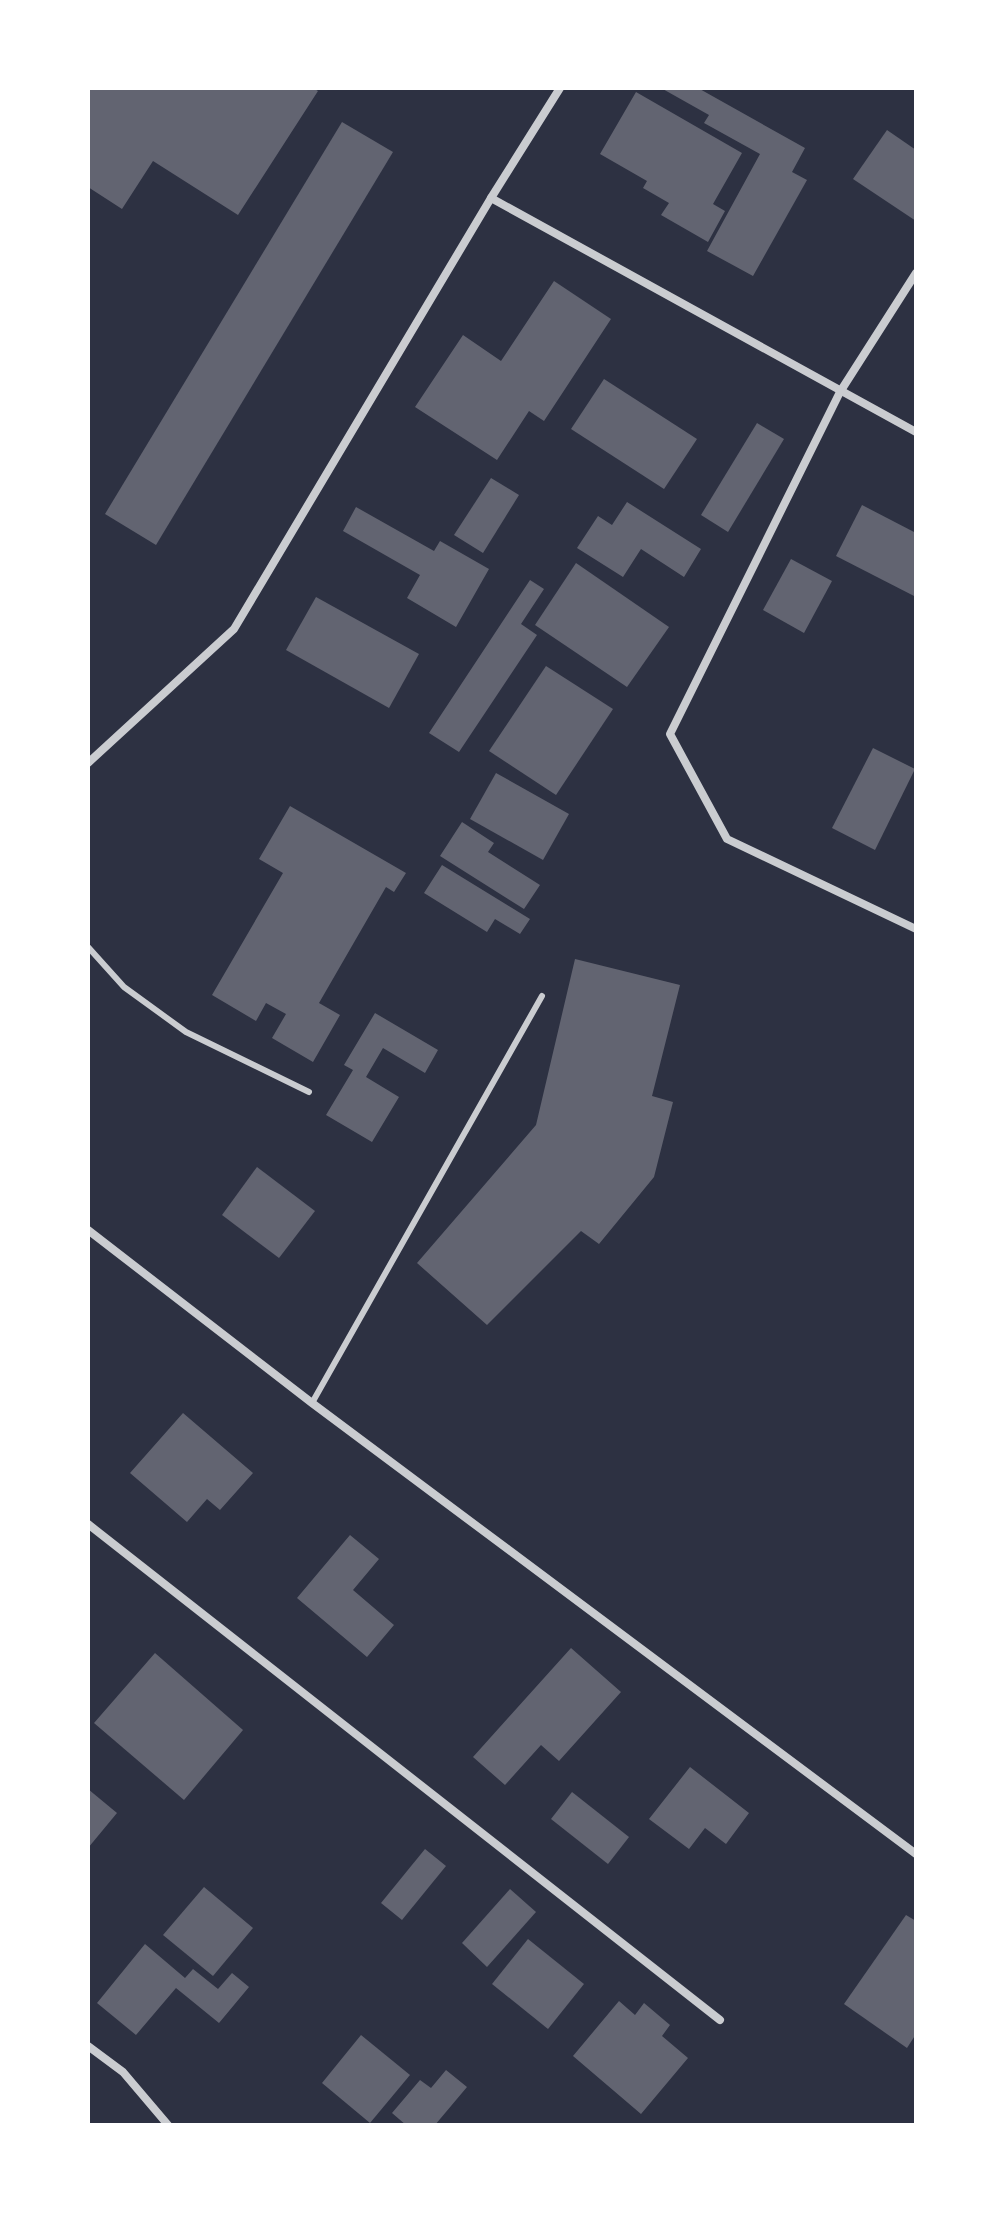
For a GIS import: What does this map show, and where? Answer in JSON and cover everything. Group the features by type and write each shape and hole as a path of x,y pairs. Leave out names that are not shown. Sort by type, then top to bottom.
{"street":[{"path":"88,763 234,629 560,88"},
{"path":"491,198 916,432"},
{"path":"916,273 840,392 670,734 727,839 916,929"},
{"path":"88,1230 312,1403 916,1854"},
{"path":"88,1524 720,2020"},
{"path":"88,2046 123,2072 168,2125"}],"lane":[{"path":"88,947 124,987 186,1032 309,1092"},
{"path":"312,1403 542,996"}],"building":[{"path":"88,88 313,88 318,91 238,215 153,161 122,209 88,187"},
{"path":"661,88 698,88 805,148 792,172 807,180 753,276 707,251 760,154 704,123 709,115"},
{"path":"636,92 742,153 713,204 725,211 708,242 661,215 669,203 643,188 647,181 600,154"},
{"path":"342,122 393,152 156,545 105,514"},
{"path":"887,130 916,150 916,221 853,179"},
{"path":"554,281 611,319 544,421 529,411 497,460 415,407 463,335 501,361"},
{"path":"604,379 697,439 664,489 571,429"},
{"path":"757,423 784,439 728,532 701,515"},
{"path":"491,478 519,495 483,553 454,535"},
{"path":"627,502 701,549 684,577 641,549 623,577 577,548 598,516 612,525"},
{"path":"862,505 916,533 916,597 836,556"},
{"path":"356,507 434,551 440,541 489,569 456,627 407,598 420,575 343,531"},
{"path":"791,559 832,581 804,633 763,610"},
{"path":"576,563 669,627 627,687 535,625"},
{"path":"530,580 544,589 521,624 537,635 459,752 429,733"},
{"path":"316,597 419,654 389,708 286,650"},
{"path":"546,666 613,709 556,795 489,751"},
{"path":"873,748 915,769 875,850 832,828"},
{"path":"496,773 569,814 543,860 470,819"},
{"path":"290,806 406,873 394,892 386,887 319,1003 340,1015 313,1062 272,1038 286,1014 266,1003 256,1021 212,995 283,873 259,859"},
{"path":"462,822 494,843 488,852 540,885 524,909 440,856"},
{"path":"442,865 530,919 520,934 495,919 487,932 424,893"},
{"path":"575,959 680,985 652,1096 673,1102 654,1177 599,1244 581,1231 487,1325 417,1263 536,1125"},
{"path":"375,1013 438,1050 425,1073 383,1048 366,1077 399,1097 372,1142 326,1115 353,1070 344,1065"},
{"path":"257,1167 315,1211 279,1258 222,1215"},
{"path":"183,1413 253,1473 220,1510 207,1499 187,1522 130,1473"},
{"path":"350,1535 379,1559 353,1590 394,1625 367,1657 297,1598"},
{"path":"571,1648 621,1692 559,1761 541,1745 505,1785 473,1757"},
{"path":"155,1653 243,1730 184,1800 94,1723"},
{"path":"690,1767 749,1813 726,1844 705,1828 689,1849 649,1819"},
{"path":"88,1789 117,1813 88,1848"},
{"path":"572,1792 629,1837 608,1864 551,1819"},
{"path":"425,1849 446,1866 402,1920 381,1903"},
{"path":"204,1887 253,1928 213,1976 163,1935"},
{"path":"510,1889 536,1912 487,1967 462,1943"},
{"path":"906,1915 916,1921 916,2034 907,2048 844,2004"},
{"path":"528,1939 584,1984 548,2029 492,1984"},
{"path":"145,1944 185,1978 193,1969 218,1989 232,1973 249,1987 219,2023 176,1988 136,2035 97,2003"},
{"path":"619,2001 635,2015 644,2003 670,2025 662,2036 688,2058 641,2114 573,2056"},
{"path":"361,2035 410,2075 370,2123 322,2083"},
{"path":"446,2070 467,2087 435,2125 406,2125 392,2113 420,2080 431,2088"}]}
